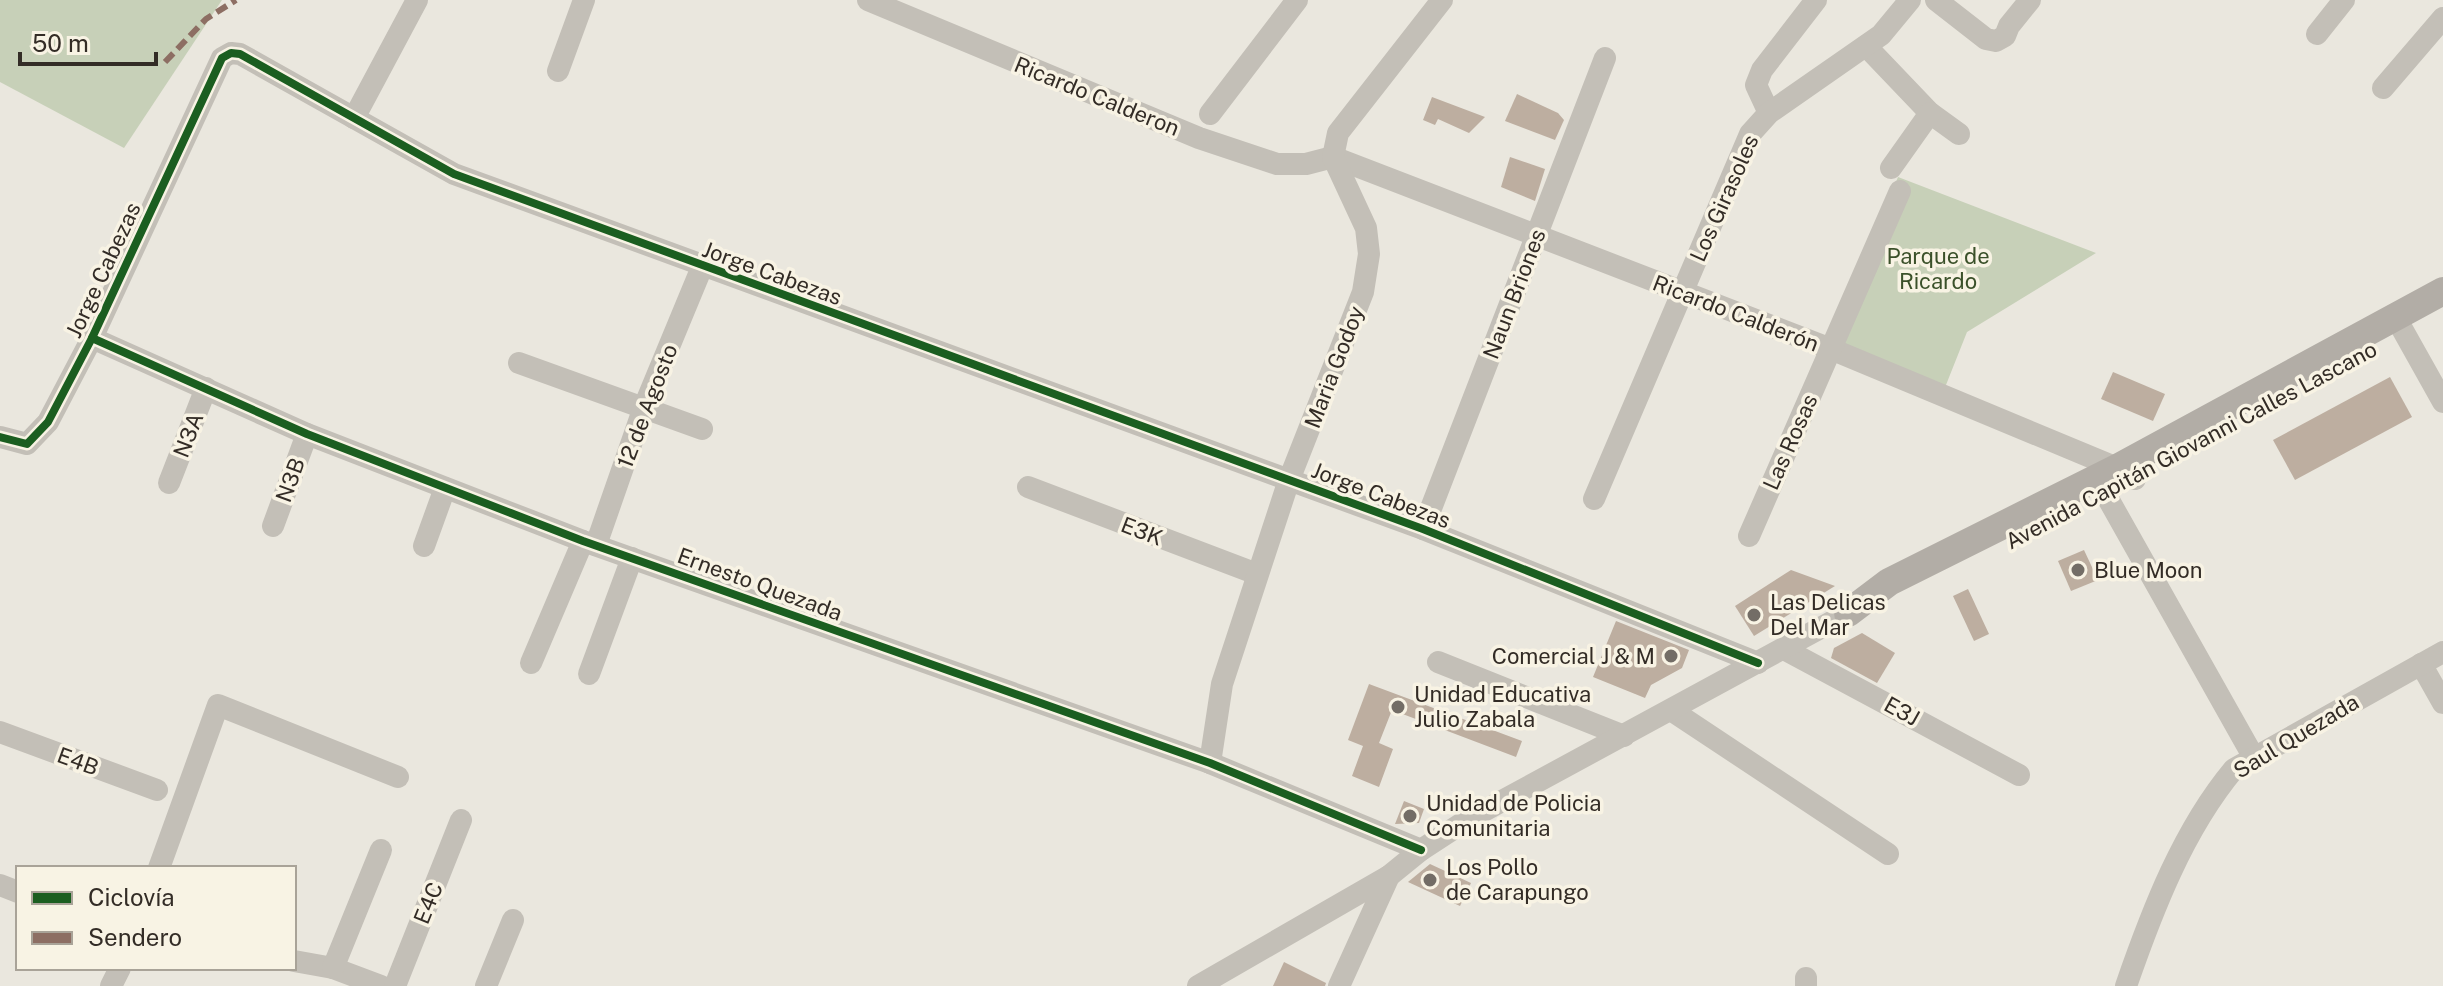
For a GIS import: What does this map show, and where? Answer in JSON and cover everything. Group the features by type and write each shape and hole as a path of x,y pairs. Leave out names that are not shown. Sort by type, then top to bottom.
{"main road":[{"path":"2400,325 2443,291"},
{"name":"Avenida Capitán Giovanni Calles Lascano","path":"1848,613 1889,582 2113,481 2400,325 2443,311"}],"street":[{"path":"354,118 417,0"},
{"path":"558,71 584,0"},
{"name":"Ricardo Calderon","path":"868,0 1199,138 1277,164 1306,164 1333,157"},
{"path":"1210,114 1297,0"},
{"path":"1333,157 1338,133 1442,0"},
{"path":"1769,113 1756,85 1762,70 1816,0"},
{"name":"Los Girasoles","path":"1594,499 1750,134 1769,113 1881,35 1910,0"},
{"path":"1936,0 1986,39 1996,41 2005,36 2009,26 2030,0"},
{"path":"2317,34 2344,0"},
{"path":"2383,88 2443,18"},
{"path":"1866,46 1930,113 1959,134"},
{"name":"Jorge Cabezas","path":"0,437 27,444 48,422 92,338 222,58 231,53 240,54 454,174 1423,529 1758,663"},
{"name":"Naun Briones","path":"1423,529 1605,58"},
{"path":"1891,168 1930,113"},
{"name":"Ricardo Calderón","path":"1333,157 1831,349 2113,481"},
{"name":"Maria Godoy","path":"1210,763 1222,684 1257,574 1289,480 1363,292 1369,254 1366,228 1333,157"},
{"name":"Las Rosas","path":"1749,536 1900,191"},
{"name":"12 de Agosto","path":"589,543 702,267"},
{"path":"2400,325 2443,402"},
{"name":"Ernesto Quezada","path":"92,338 307,434 445,488 589,543 1210,763 1421,850"},
{"path":"519,363 702,429"},
{"name":"N3A","path":"169,483 206,388"},
{"name":"N3B","path":"273,526 307,434"},
{"path":"2113,481 2253,756"},
{"name":"E3K","path":"1028,487 1257,574"},
{"path":"424,546 445,488"},
{"path":"531,663 589,543"},
{"path":"589,674 632,558"},
{"name":"Avenida Capitán Giovanni Calles Lascano","path":"1198,986 1389,876 1421,850 1467,820 1848,613"},
{"name":"E3J","path":"1784,649 2019,775"},
{"name":"Saul Quezada","path":"2126,986 2143,936 2211,796 2234,769 2443,652"},
{"path":"1438,662 1624,736"},
{"path":"2421,664 2443,703"},
{"path":"160,866 218,705 398,777"},
{"path":"1671,710 1888,854"},
{"name":"E4B","path":"0,732 157,790"},
{"name":"E4C","path":"395,986 461,820"},
{"path":"333,968 381,850"},
{"path":"1339,986 1389,876"},
{"path":"1329,910 1340,908 1351,913 1359,922 1362,933"},
{"path":"486,986 513,920"},
{"path":"296,961 333,968 381,986"}],"green space":[{"path":"0,0 222,0 124,148 0,82"},
{"name":"Parque de Ricardo","path":"1898,177 2096,253 1967,332 1942,395 1831,349"}],"building":[{"path":"1517,94 1558,113 1564,120 1555,140 1505,121"},
{"path":"1432,97 1485,117 1469,133 1438,119 1435,125 1423,120"},
{"path":"1510,157 1545,169 1535,201 1501,187"},
{"path":"2113,372 2165,394 2153,421 2101,399"},
{"path":"2390,377 2412,417 2295,480 2273,440"},
{"name":"Blue Moon","path":"2084,550 2098,580 2071,591 2058,561"},
{"path":"1791,570 1835,586 1754,636 1735,606"},
{"path":"1968,589 1989,634 1974,641 1953,596"},
{"path":"1616,621 1689,650 1682,668 1651,685 1645,698 1593,677"},
{"path":"1862,633 1895,653 1877,683 1831,658 1834,648"},
{"path":"1369,684 1522,741 1516,757 1392,710 1379,743 1393,749 1379,787 1352,776 1363,746 1348,740"},
{"name":"Unidad de Policia Comunitaria","path":"1404,801 1424,809 1419,823 1395,824"},
{"path":"1430,864 1471,883 1460,906 1408,882"},
{"path":"1284,962 1326,983 1325,986 1273,986"}],"marked path":[{"path":"165,62 206,19 236,0"}],"cycle path":[{"path":"0,437 27,444 48,422 92,338 222,58 231,53 240,54 454,174 1423,529 1758,663"},
{"path":"92,338 307,434 583,541 1210,763 1421,850"}],"place":[{"name":"Blue Moon","path":"2078,570"},
{"name":"Las Delicas Del Mar","path":"1754,615"},
{"name":"Comercial J & M","path":"1671,656"},
{"name":"Unidad Educativa Julio Zabala","path":"1398,707"},
{"name":"Unidad de Policia Comunitaria","path":"1410,816"},
{"name":"Los Pollo de Carapungo","path":"1430,880"}]}
